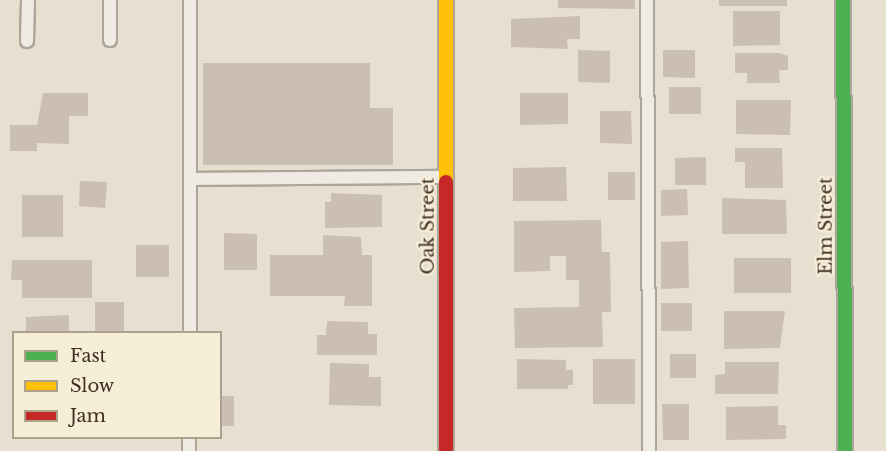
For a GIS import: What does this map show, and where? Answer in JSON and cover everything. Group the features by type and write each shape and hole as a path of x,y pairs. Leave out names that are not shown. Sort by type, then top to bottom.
{"street":[{"name":"Oak Street","path":"446,0 446,451"},
{"name":"Elm Street","path":"843,0 845,451"}],"lane":[{"path":"27,42 28,0"},
{"path":"110,0 110,40"},
{"path":"190,0 190,331"},
{"path":"647,0 649,451"},
{"path":"190,179 446,177"}],"building":[{"path":"558,0 635,0 635,9 558,8"},
{"path":"719,0 787,0 787,6 719,6"},
{"path":"733,11 780,11 780,45 733,46"},
{"path":"580,16 580,39 567,39 568,49 511,47 511,19"},
{"path":"578,50 610,51 610,83 578,82"},
{"path":"663,50 695,50 695,78 663,77"},
{"path":"735,53 779,53 788,56 788,70 779,70 780,83 747,83 747,73 735,73"},
{"path":"203,63 370,63 370,108 393,108 393,165 203,165"},
{"path":"669,87 701,87 701,114 669,114"},
{"path":"43,93 88,93 88,116 69,116 69,144 37,143 37,151 10,151 10,125 37,125"},
{"path":"520,93 568,93 568,124 520,125"},
{"path":"736,100 791,100 790,135 736,134"},
{"path":"600,111 631,111 632,144 600,143"},
{"path":"735,148 782,148 783,188 745,188 745,162 735,162"},
{"path":"706,157 706,185 675,185 675,158"},
{"path":"566,167 567,201 513,201 513,168"},
{"path":"608,172 635,172 635,200 608,200"},
{"path":"80,181 107,182 105,208 79,206"},
{"path":"687,189 688,215 661,216 661,190"},
{"path":"331,193 382,195 382,227 325,228 325,202 331,202"},
{"path":"22,195 63,195 63,237 22,237"},
{"path":"722,198 786,200 787,234 722,234"},
{"path":"601,220 602,252 610,252 611,312 602,312 603,347 515,348 514,308 579,307 579,280 566,280 566,256 550,256 550,271 514,272 514,221"},
{"path":"224,233 257,234 257,270 224,270"},
{"path":"323,235 361,237 362,255 372,255 372,306 344,306 345,296 270,296 270,255 323,255"},
{"path":"688,241 689,288 661,289 661,242"},
{"path":"136,245 169,245 169,277 136,277"},
{"path":"734,258 791,258 791,293 734,293"},
{"path":"12,260 92,260 92,298 22,298 22,280 11,280"},
{"path":"95,302 124,302 124,331 95,331"},
{"path":"661,303 692,303 692,331 661,331"},
{"path":"724,311 785,311 780,348 724,349"},
{"path":"69,315 69,331 26,331 26,317"},
{"path":"327,321 368,322 368,334 377,334 377,355 317,355 317,335 326,335"},
{"path":"670,354 696,354 696,378 670,378"},
{"path":"517,359 566,360 566,370 573,370 573,385 568,385 568,389 517,389"},
{"path":"593,359 635,359 635,404 593,404"},
{"path":"725,362 779,362 778,394 715,394 715,375 725,374"},
{"path":"330,363 369,364 369,377 381,377 381,406 329,405"},
{"path":"222,396 234,396 234,426 222,426"},
{"path":"662,404 689,404 689,440 663,440"},
{"path":"778,406 778,425 786,425 786,439 726,440 726,407"}],"traffic: fast":[{"path":"843,0 845,451"}],"traffic: slow":[{"path":"446,0 446,182"}],"traffic: jam":[{"path":"446,182 446,451"}]}
